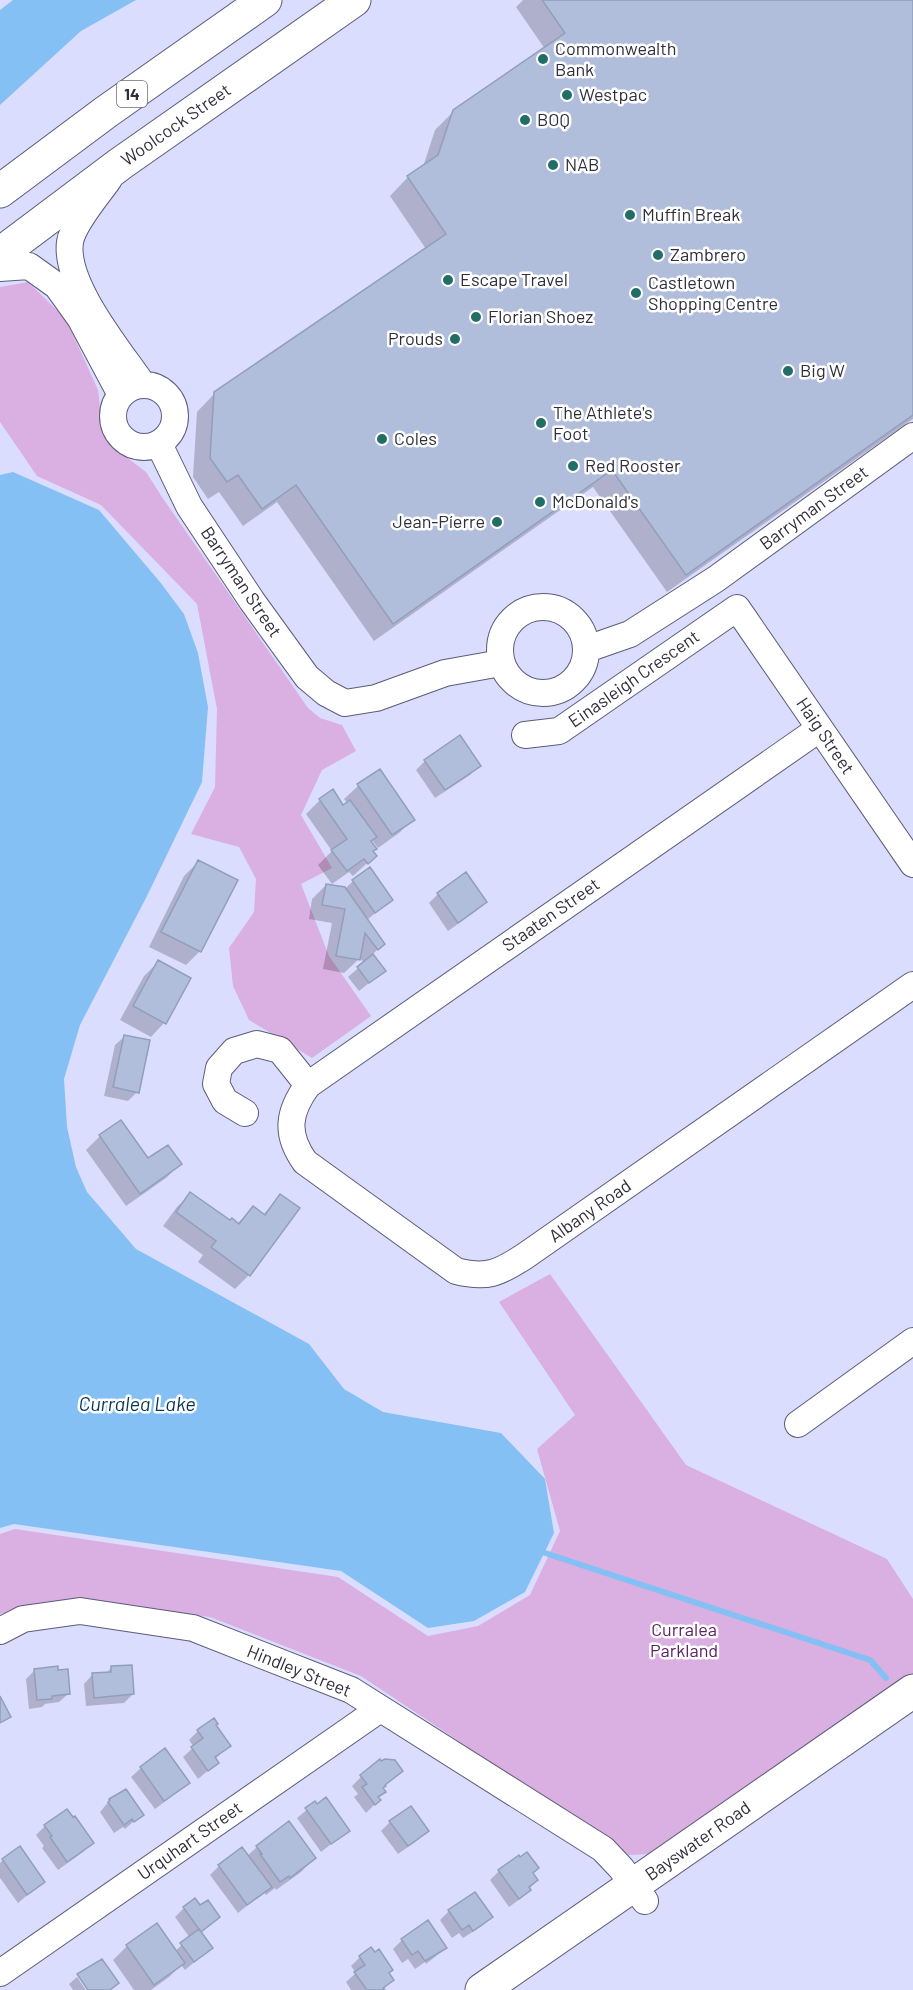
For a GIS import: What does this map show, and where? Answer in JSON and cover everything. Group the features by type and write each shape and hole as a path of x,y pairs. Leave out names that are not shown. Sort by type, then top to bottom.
{"main road":[{"name":"14","path":"0,191 106,112 265,0"},
{"name":"Woolcock Street","path":"0,254 120,164 354,0"},
{"name":"Bayswater Road","path":"517,1990 639,1894 913,1691"},
{"name":"Bayswater Road","path":"482,1990 639,1894 913,1713"}],"street":[{"path":"120,164 79,222 70,240 70,256 72,269 83,294 109,336 132,390"},
{"path":"0,268 29,266 57,285 132,390"},
{"path":"152,385 167,394 172,402 175,411 172,430 159,444 138,447 128,443 114,426 115,405 132,390 152,385"},
{"name":"Barryman Street","path":"716,579 913,436"},
{"name":"Barryman Street","path":"159,444 189,506 307,676 326,693 345,703 376,698 445,673 501,663"},
{"name":"Einasleigh Crescent","path":"587,649 630,634 716,579"},
{"path":"551,607 565,612 578,624 585,638 587,649 585,663 580,674 570,685 553,693 537,694 519,687 508,677 501,663 502,636 510,622 525,611 551,607"},
{"name":"Einasleigh Crescent","path":"525,735 559,731 737,608"},
{"name":"Haig Street","path":"737,608 913,864"},
{"name":"Staaten Street","path":"292,1110 308,1085 819,729"},
{"name":"Albany Road","path":"292,1110 291,1130 295,1147 305,1162 456,1271 472,1275 488,1275 505,1269 525,1256 913,985"},
{"path":"244,1113 225,1101 216,1084 219,1068 234,1051 257,1044 280,1050 308,1085"},
{"path":"798,1424 913,1341"},
{"name":"Hindley Street","path":"0,1631 23,1619 80,1611 193,1628 351,1690 603,1849 621,1868 639,1894"},
{"name":"Urquhart Street","path":"0,1973 380,1709"}],"green space":[{"path":"28,282 66,319 98,390 103,434 109,444 146,472 308,708 320,718 342,725 356,751 322,770 301,815 332,868 301,884 329,956 371,1016 312,1058 249,1020 233,986 229,948 254,912 256,879 239,847 191,834 215,787 217,709 197,604 101,505 37,476 0,422 0,287"},
{"name":"Curralea Parkland","path":"550,1274 686,1465 887,1559 913,1599 913,1675 651,1854 629,1855 361,1676 210,1617 67,1599 0,1614 0,1534 15,1529 338,1577 428,1636 478,1626 530,1595 560,1531 537,1449 575,1415 499,1302"}],"water":[{"path":"13,0 136,0 81,31 0,105 0,10"},
{"name":"Curralea Lake","path":"13,472 99,510 160,582 184,614 198,653 208,707 202,782 147,896 80,1025 64,1079 67,1127 76,1167 87,1192 136,1249 309,1344 344,1389 383,1412 501,1433 545,1479 554,1533 525,1592 474,1621 428,1628 341,1571 14,1524 0,1528 0,475"}],"building":[{"name":"Castletown Shopping Centre","path":"542,0 913,0 913,415 686,575 612,470 393,624 296,485 262,509 238,475 227,482 210,458 214,392 446,234 407,176 438,155 453,110 565,33"},
{"path":"460,735 481,766 445,790 424,760"},
{"path":"380,769 415,820 392,835 357,784"},
{"path":"333,789 343,805 350,800 377,837 371,841 377,849 373,851 377,856 368,864 364,859 347,871 331,850 347,839 319,799"},
{"path":"198,860 238,880 201,952 161,932"},
{"path":"370,867 393,900 375,913 352,880"},
{"path":"466,872 487,902 458,923 437,893"},
{"path":"326,884 345,887 385,944 378,950 365,933 360,960 336,956 345,909 322,905"},
{"path":"373,954 386,971 369,983 357,967"},
{"path":"158,960 191,978 166,1024 133,1006"},
{"path":"124,1035 150,1040 139,1093 113,1087"},
{"path":"121,1120 148,1158 168,1145 182,1164 140,1194 99,1135"},
{"path":"190,1192 239,1224 253,1206 265,1215 280,1194 300,1208 250,1276 211,1247 216,1241 176,1212"},
{"path":"132,1665 134,1694 94,1698 92,1673 111,1672 111,1666"},
{"path":"58,1666 58,1670 68,1669 70,1694 37,1700 34,1669"},
{"path":"0,1696 11,1717 0,1723"},
{"path":"214,1718 218,1724 216,1725 231,1746 215,1757 219,1763 208,1771 191,1747 203,1738 197,1730"},
{"path":"165,1748 190,1783 164,1801 140,1767"},
{"path":"380,1759 381,1761 395,1760 403,1771 385,1785 383,1788 386,1792 378,1797 381,1800 375,1805 362,1787 367,1784 360,1775"},
{"path":"126,1789 144,1815 124,1825 108,1802 109,1799"},
{"path":"326,1797 350,1831 331,1844 305,1808 315,1801 317,1804"},
{"path":"411,1806 429,1831 408,1846 389,1821"},
{"path":"67,1809 73,1817 75,1816 94,1843 67,1862 44,1825"},
{"path":"289,1821 316,1858 290,1878 289,1876 280,1882 256,1846"},
{"path":"20,1846 45,1882 27,1895 2,1859"},
{"path":"242,1847 272,1887 247,1905 218,1865"},
{"path":"527,1852 539,1868 533,1873 538,1880 529,1887 531,1890 519,1899 498,1870"},
{"path":"475,1892 493,1917 473,1931 469,1925 462,1930 448,1910"},
{"path":"195,1898 200,1905 208,1900 220,1917 201,1932 183,1907"},
{"path":"428,1920 447,1948 425,1961 418,1951 412,1955 401,1939"},
{"path":"157,1923 185,1963 154,1985 126,1945"},
{"path":"199,1929 213,1948 194,1962 180,1943"},
{"path":"371,1947 375,1952 379,1949 393,1970 389,1973 394,1980 383,1988 385,1990 367,1990 354,1972 365,1965 359,1956"},
{"path":"102,1959 119,1983 110,1990 88,1990 77,1974"}],"waterway":[{"path":"542,1552 870,1660 886,1678"}],"place":[{"name":"Commonwealth Bank","path":"543,59"},
{"name":"Westpac","path":"567,95"},
{"name":"BOQ","path":"525,120"},
{"name":"NAB","path":"553,165"},
{"name":"Muffin Break","path":"630,215"},
{"name":"Zambrero","path":"658,255"},
{"name":"Escape Travel","path":"448,280"},
{"name":"Castletown Shopping Centre","path":"636,293"},
{"name":"Florian Shoez","path":"476,317"},
{"name":"Prouds","path":"455,339"},
{"name":"Big W","path":"788,371"},
{"name":"The Athlete's Foot","path":"541,423"},
{"name":"Coles","path":"382,439"},
{"name":"Red Rooster","path":"573,466"},
{"name":"McDonald's","path":"540,502"},
{"name":"Jean-Píerre","path":"497,522"}]}
